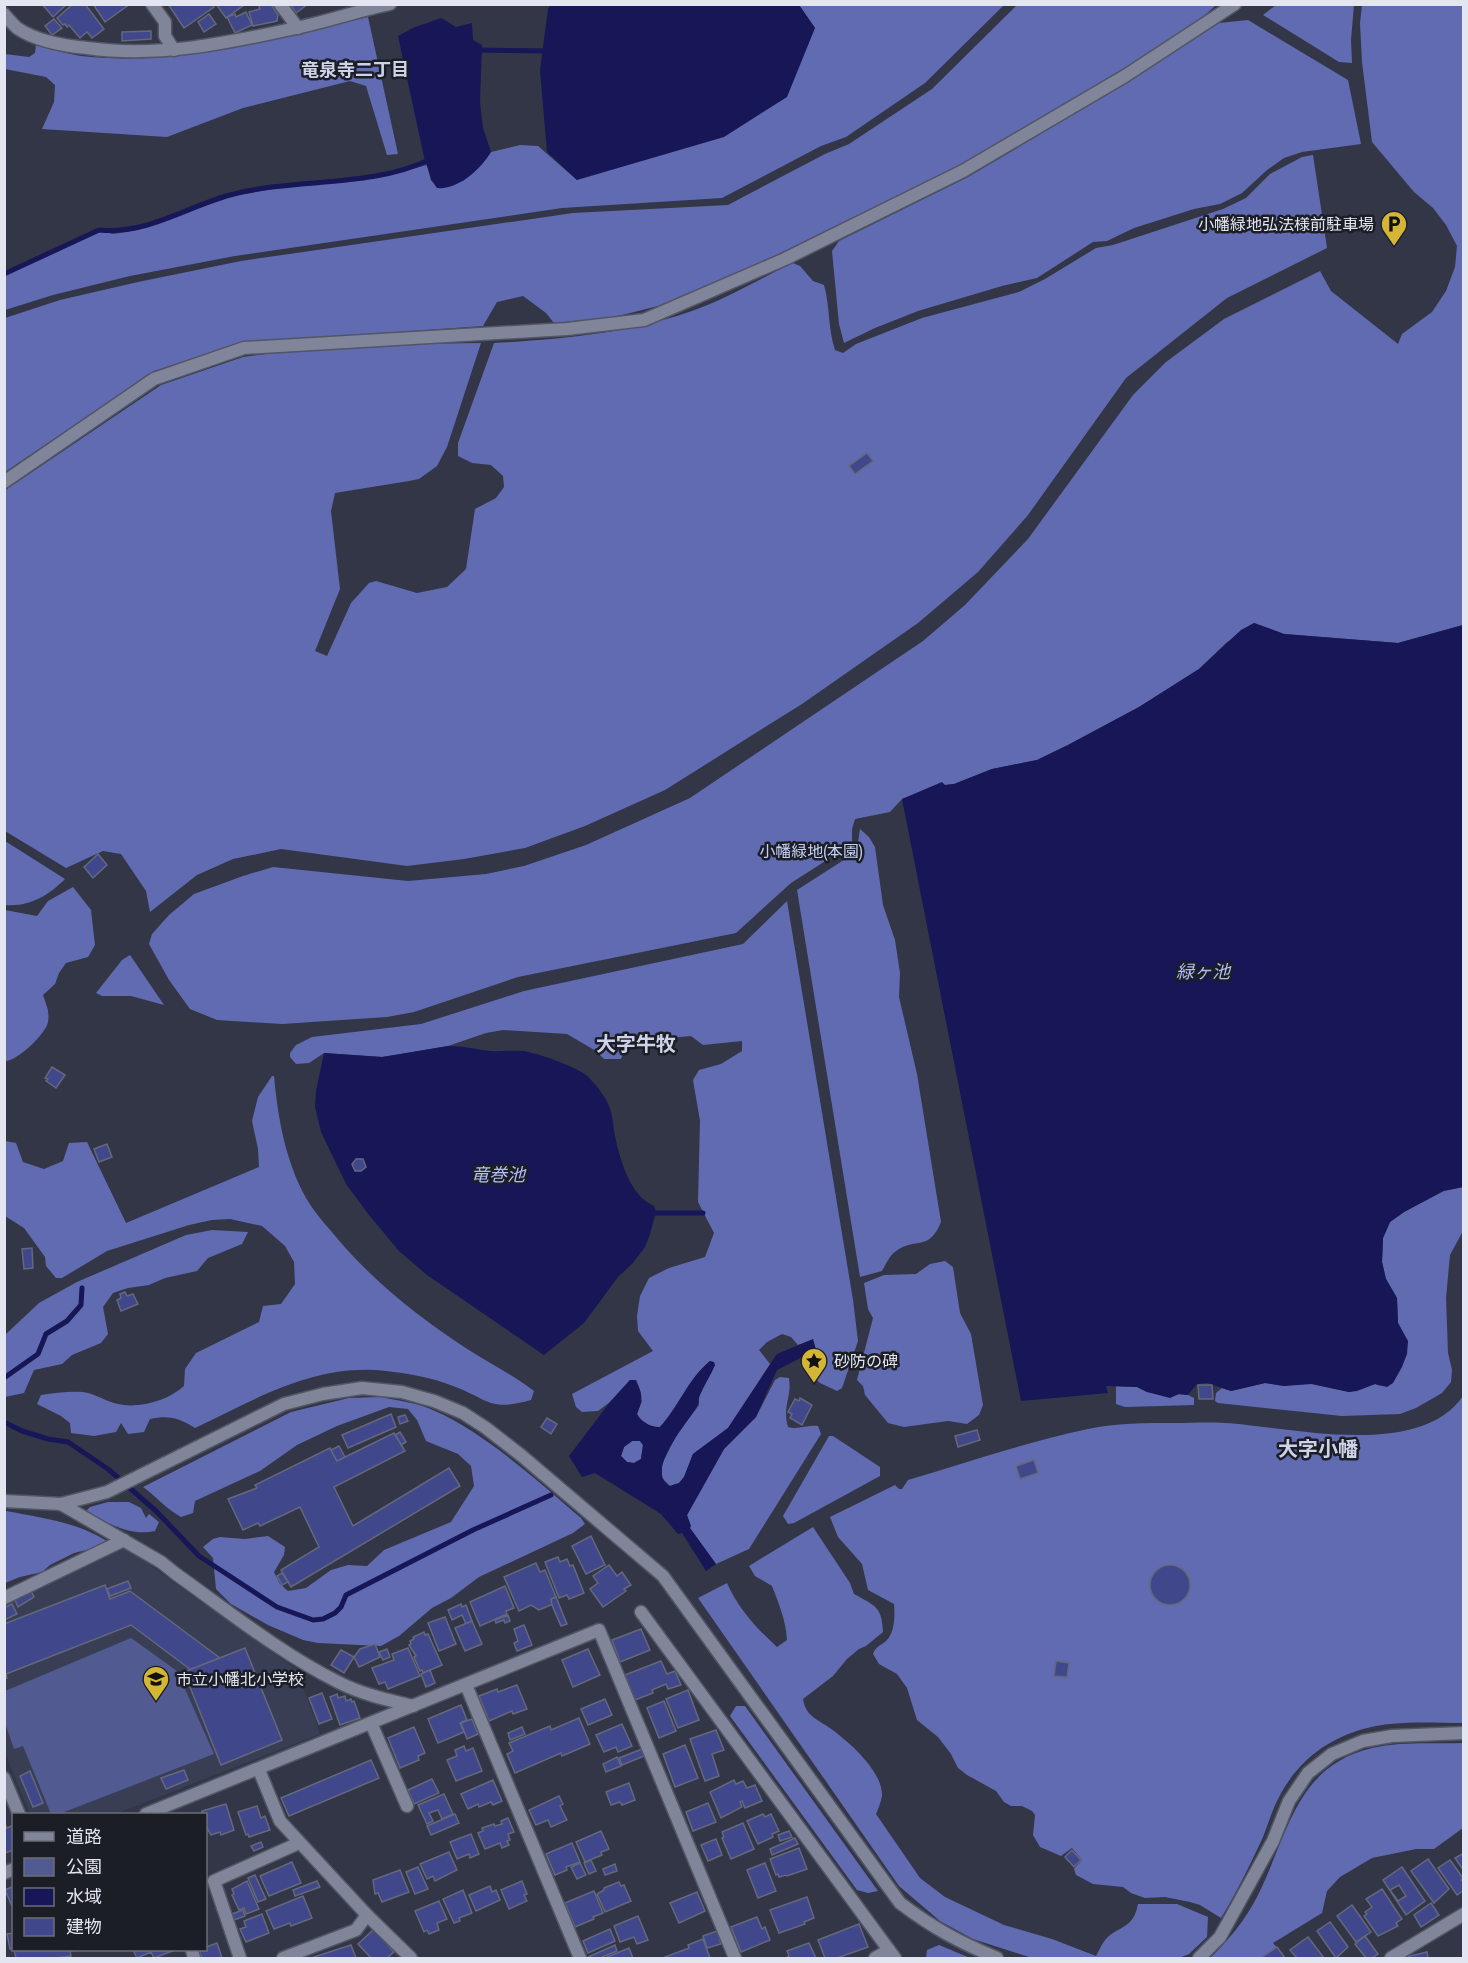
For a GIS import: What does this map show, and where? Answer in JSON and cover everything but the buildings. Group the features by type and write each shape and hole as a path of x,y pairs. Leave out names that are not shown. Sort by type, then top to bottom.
{"street":[{"path":"7,4 4,13 17,28 45,40 111,52 174,50 211,45 297,28 390,4"},
{"path":"152,4 165,22 165,36 174,50"},
{"path":"280,4 297,28"},
{"path":"4,482 154,379 244,348 567,329 644,320 785,258 963,171 1125,76 1235,4"},
{"path":"4,1501 61,1504 107,1492 284,1404 323,1394 362,1388 402,1392 434,1401 463,1413 522,1456 663,1576 900,1903 931,1926 997,1959"},
{"path":"61,1504 161,1562 281,1648 339,1683 413,1706"},
{"path":"4,1598 124,1540"},
{"path":"641,1611 892,1954 875,1959"},
{"path":"151,1813 599,1630 735,1959"},
{"path":"466,1685 580,1959"},
{"path":"371,1723 407,1806"},
{"path":"1199,1959 1220,1937 1273,1841 1289,1801 1308,1773 1332,1754 1363,1741 1392,1736 1464,1733"},
{"path":"259,1770 280,1821 411,1959"},
{"path":"4,1778 18,1813"},
{"path":"240,1959 214,1881 299,1843"},
{"path":"1391,1959 1464,1914"},
{"path":"283,1959 356,1930 367,1915"}],"shaded area":[{"name":"市立小幡北小学校","path":"123,1546 297,1670 320,1734 118,1813 30,1813 5,1753 4,1601"}],"green space":[{"path":"799,5 1004,5 925,83 846,137 821,146 722,198 562,208 235,256 130,276 53,295 5,310 4,276 100,231 113,234 138,230 232,196 291,186 380,177 427,165 431,181 463,181 491,152 520,145 538,146 577,180 815,28"},
{"path":"1017,5 1216,5 1203,17 1119,73 960,165 705,290 662,305 614,317 554,323 546,313 523,296 497,302 483,326 239,343 154,371 5,472 5,318 60,300 241,261 573,213 728,205 825,154 849,144 932,89"},
{"path":"1276,5 1354,5 1352,63 1339,62 1263,15"},
{"name":"小幡緑地(本園)","path":"1362,5 1463,5 1463,625 1398,643 1284,634 1254,623 1226,643 1199,669 1139,707 1068,745 1037,760 992,769 954,784 902,799 890,812 855,819 852,844 791,883 736,933 518,977 414,1012 387,1017 282,1024 217,1020 190,1009 169,980 149,944 152,934 169,915 194,894 273,867 408,881 486,874 524,866 586,845 690,798 923,641 965,605 1028,539 1133,395 1166,362 1224,319 1320,271 1331,291 1398,344 1402,334 1432,312 1446,291 1455,267 1457,246 1446,225 1433,208 1414,192 1372,142 1362,62 1360,23"},
{"path":"368,17 398,154 387,155 366,86 350,81 243,108 167,137 42,129 54,102 55,85 46,77 5,69 5,54 29,57 35,53 36,44 81,56 153,58 226,48"},
{"path":"1248,20 1348,80 1361,144 1302,152 1284,158 1242,193 1220,204 1194,209 1134,228 1107,241 1093,242 1037,278 918,311 844,343 839,324 832,251 839,241 968,177 1127,83 1219,23"},
{"path":"1313,155 1327,248 1227,298 1126,378 1028,515 978,572 918,623 802,704 665,790 585,826 525,848 464,859 407,866 281,849 233,859 197,875 150,912 146,891 121,854 103,851 66,868 5,831 4,491 161,385 243,357 290,351 403,344 481,343 447,447 437,466 419,479 335,493 331,511 340,589 315,651 327,656 351,603 369,583 376,581 417,593 447,587 466,569 475,509 496,498 504,487 503,476 491,465 472,463 458,456 458,443 494,343 544,340 641,326 716,302 793,263 800,266 813,281 824,285 835,350 843,353 856,344 922,318 1019,292 1096,248 1113,245 1223,209 1246,198 1270,174 1302,157"},
{"path":"860,829 875,847 883,905 895,940 900,973 899,997 917,1074 941,1222 932,1237 926,1241 903,1247 894,1253 882,1271 860,1277 797,890 850,856 857,849"},
{"path":"5,841 65,879 52,891 38,899 22,904 5,905"},
{"path":"73,887 91,910 95,945 88,957 66,963 55,984 43,995 48,1022 42,1033 23,1052 5,1061 5,910 37,916 48,901"},
{"path":"787,901 858,1341 842,1388 837,1391 820,1383 803,1369 805,1360 816,1350 813,1340 798,1345 791,1337 782,1334 767,1342 759,1350 770,1364 728,1428 693,1454 684,1477 679,1483 670,1486 662,1478 662,1464 676,1436 699,1405 699,1396 715,1365 710,1361 702,1368 660,1427 644,1422 637,1414 642,1401 630,1380 610,1402 598,1411 582,1412 576,1407 572,1394 653,1351 638,1331 637,1316 640,1296 649,1278 669,1268 705,1257 714,1233 698,1202 700,1121 693,1080 699,1070 721,1064 742,1051 742,1041 703,1045 691,1036 670,1038 653,1046 627,1044 621,1059 604,1059 596,1051 567,1034 503,1030 486,1033 448,1046 382,1057 324,1053 309,1063 296,1064 290,1057 290,1053 296,1045 312,1037 421,1024 524,991 743,944"},
{"path":"130,955 164,1005 131,996 102,996 96,993 122,960"},
{"path":"274,1076 284,1139 293,1169 306,1198 321,1219 346,1249 379,1282 452,1339 534,1391 531,1400 506,1405 497,1404 429,1378 394,1372 360,1370 335,1372 310,1378 264,1395 195,1428 179,1420 163,1417 150,1419 144,1432 128,1434 121,1423 116,1432 94,1436 71,1433 70,1423 37,1404 41,1395 67,1392 87,1393 123,1405 142,1405 169,1396 184,1386 185,1369 196,1353 259,1322 263,1306 281,1304 295,1284 294,1262 285,1246 262,1226 230,1219 212,1220 107,1251 62,1278 56,1278 46,1266 45,1257 24,1228 5,1216 5,1141 16,1143 23,1162 44,1169 63,1161 69,1143 87,1142 126,1223 259,1167 252,1121 258,1097"},
{"path":"1463,1187 1463,1231 1450,1255 1446,1298 1451,1382 1442,1393 1400,1414 1342,1416 1215,1401 1216,1393 1222,1388 1231,1391 1265,1383 1284,1386 1312,1384 1349,1392 1375,1384 1381,1386 1408,1342 1398,1323 1397,1298 1386,1279 1382,1262 1383,1238 1390,1222 1404,1212 1444,1191"},
{"path":"212,1230 248,1232 242,1244 208,1258 197,1271 113,1293 103,1307 108,1334 101,1343 72,1355 62,1364 34,1370 24,1393 5,1397 5,1335 39,1303 77,1282 186,1235"},
{"path":"945,1261 953,1267 960,1313 971,1334 983,1405 979,1415 967,1424 948,1421 904,1427 888,1423 865,1395 863,1386 857,1380 873,1318 868,1309 864,1283 884,1275 916,1274 930,1264"},
{"path":"780,1377 789,1378 786,1413 788,1427 818,1426 821,1434 749,1549 716,1564 689,1527 687,1515 724,1449 756,1417 775,1380"},
{"path":"1116,1386 1137,1387 1147,1392 1188,1395 1194,1398 1194,1405 1125,1407 1116,1404"},
{"path":"1463,1396 1463,1723 1375,1726 1349,1734 1324,1746 1303,1764 1285,1786 1253,1858 1221,1918 1200,1905 1190,1902 1165,1897 1145,1898 1123,1887 1093,1884 1076,1875 1074,1869 1082,1860 1072,1848 1061,1856 1040,1847 1033,1835 1035,1815 1032,1811 1004,1802 996,1791 958,1768 938,1737 917,1720 907,1688 897,1674 879,1664 873,1654 889,1638 893,1629 894,1604 868,1590 862,1564 838,1537 830,1517 895,1485 902,1489 908,1480 1020,1446 1088,1429 1131,1424 1225,1423 1318,1433 1386,1434 1417,1428 1443,1416"},
{"path":"381,1397 429,1408 454,1420 530,1474 585,1524 573,1533 479,1577 451,1598 432,1608 399,1636 381,1646 318,1643 303,1640 268,1625 231,1604 216,1589 213,1558 203,1547 213,1539 268,1536 285,1547 284,1555 274,1572 280,1584 288,1591 306,1588 331,1570 348,1565 367,1566 384,1550 451,1522 474,1486 471,1466 458,1454 426,1441 417,1420 408,1409 389,1407 337,1426 297,1445 260,1471 195,1501 193,1513 181,1517 143,1487 291,1412 349,1398"},
{"path":"829,1436 833,1436 880,1467 880,1476 794,1523 788,1524 783,1516"},
{"path":"632,1441 640,1441 643,1445 641,1459 634,1463 627,1462 621,1456 624,1447"},
{"path":"108,1502 129,1502 141,1508 146,1518 149,1514 159,1522 155,1531 128,1530 85,1512 90,1507"},
{"path":"6,1511 74,1526 111,1544 74,1553 50,1565 42,1572 5,1583"},
{"path":"813,1527 850,1583 854,1594 872,1604 879,1612 883,1632 847,1659 833,1676 803,1699 810,1715 849,1743 872,1768 881,1787 882,1796 876,1814 920,1878 945,1897 1004,1925 1052,1939 1096,1956 1106,1939 1129,1923 1138,1904 1177,1904 1208,1917 1207,1937 1189,1954 1179,1958 1032,1958 973,1939 940,1921 899,1886 698,1598 727,1583 749,1618 777,1647 787,1640 780,1606 772,1586 755,1576 749,1566"},
{"path":"131,1638 177,1671 214,1754 62,1813 51,1813 23,1746 14,1749 5,1723 5,1691"},
{"path":"736,1706 745,1706 878,1891 868,1893 857,1890 730,1716"},
{"path":"1463,1743 1463,1828 1434,1849 1416,1849 1372,1858 1340,1877 1327,1891 1322,1913 1273,1943 1286,1958 1210,1958 1247,1914 1268,1874 1297,1806 1326,1770 1346,1757 1372,1748 1406,1744"},
{"path":"939,1945 970,1958 926,1958 927,1950"}],"water":[{"path":"551,4 799,5 815,28 787,97 724,137 577,180 547,152 540,70 548,9"},
{"path":"441,18 456,27 472,23 473,40 482,45 480,102 483,128 491,152 481,165 461,182 445,188 437,188 432,181 424,157 398,36"},
{"name":"緑ヶ池","path":"1254,623 1284,634 1398,643 1463,625 1463,1187 1443,1191 1404,1212 1390,1222 1383,1238 1382,1262 1386,1279 1397,1298 1398,1323 1408,1341 1407,1354 1402,1367 1393,1383 1387,1387 1375,1384 1349,1392 1312,1384 1284,1386 1265,1383 1231,1391 1207,1383 1197,1384 1188,1395 1179,1394 1170,1398 1137,1387 1106,1386 1108,1393 1021,1401 902,799 942,782 945,785 954,784 992,769 1037,760 1068,745 1139,707 1199,669 1241,630"},
{"name":"竜巻池","path":"448,1046 490,1051 528,1052 565,1064 586,1075 600,1091 608,1105 623,1166 632,1186 638,1194 654,1206 656,1212 645,1247 632,1264 618,1277 584,1323 544,1355 427,1275 399,1251 346,1184 321,1132 315,1107 324,1053 382,1057"},
{"path":"813,1339 816,1350 777,1370 756,1417 724,1449 687,1515 690,1528 716,1564 706,1571 682,1533 678,1534 661,1514 595,1473 582,1477 569,1456 610,1402 630,1380 636,1380 641,1394 637,1414 644,1422 660,1427 702,1368 710,1361 714,1362 715,1365 697,1406 664,1459 663,1479 670,1486 679,1483 684,1477 693,1454 728,1428 777,1354","holes":["632,1441 640,1441 643,1445 641,1459 634,1463 627,1462 621,1456 624,1447"]}],"waterway":[{"path":"476,50 548,51"},
{"path":"4,274 99,230 116,230 150,224 230,195 281,186 383,175 431,159"},
{"path":"651,1213 703,1213"},
{"path":"4,1378 38,1354 46,1334 67,1321 81,1305 82,1288"},
{"path":"4,1422 22,1431 68,1442 108,1469 156,1511 199,1556 277,1607 313,1620 323,1619 335,1613 341,1607 346,1595 473,1530 551,1495"}],"place":[{"name":"小幡緑地弘法様前駐車場","path":"1394,247"},
{"name":"砂防の碑","path":"814,1384"},
{"name":"市立小幡北小学校","path":"156,1702"}],"district":[{"name":"竜泉寺二丁目","path":"355,69"},
{"name":"大字牛牧","path":"636,1043"},
{"name":"大字小幡","path":"1318,1448"}]}
